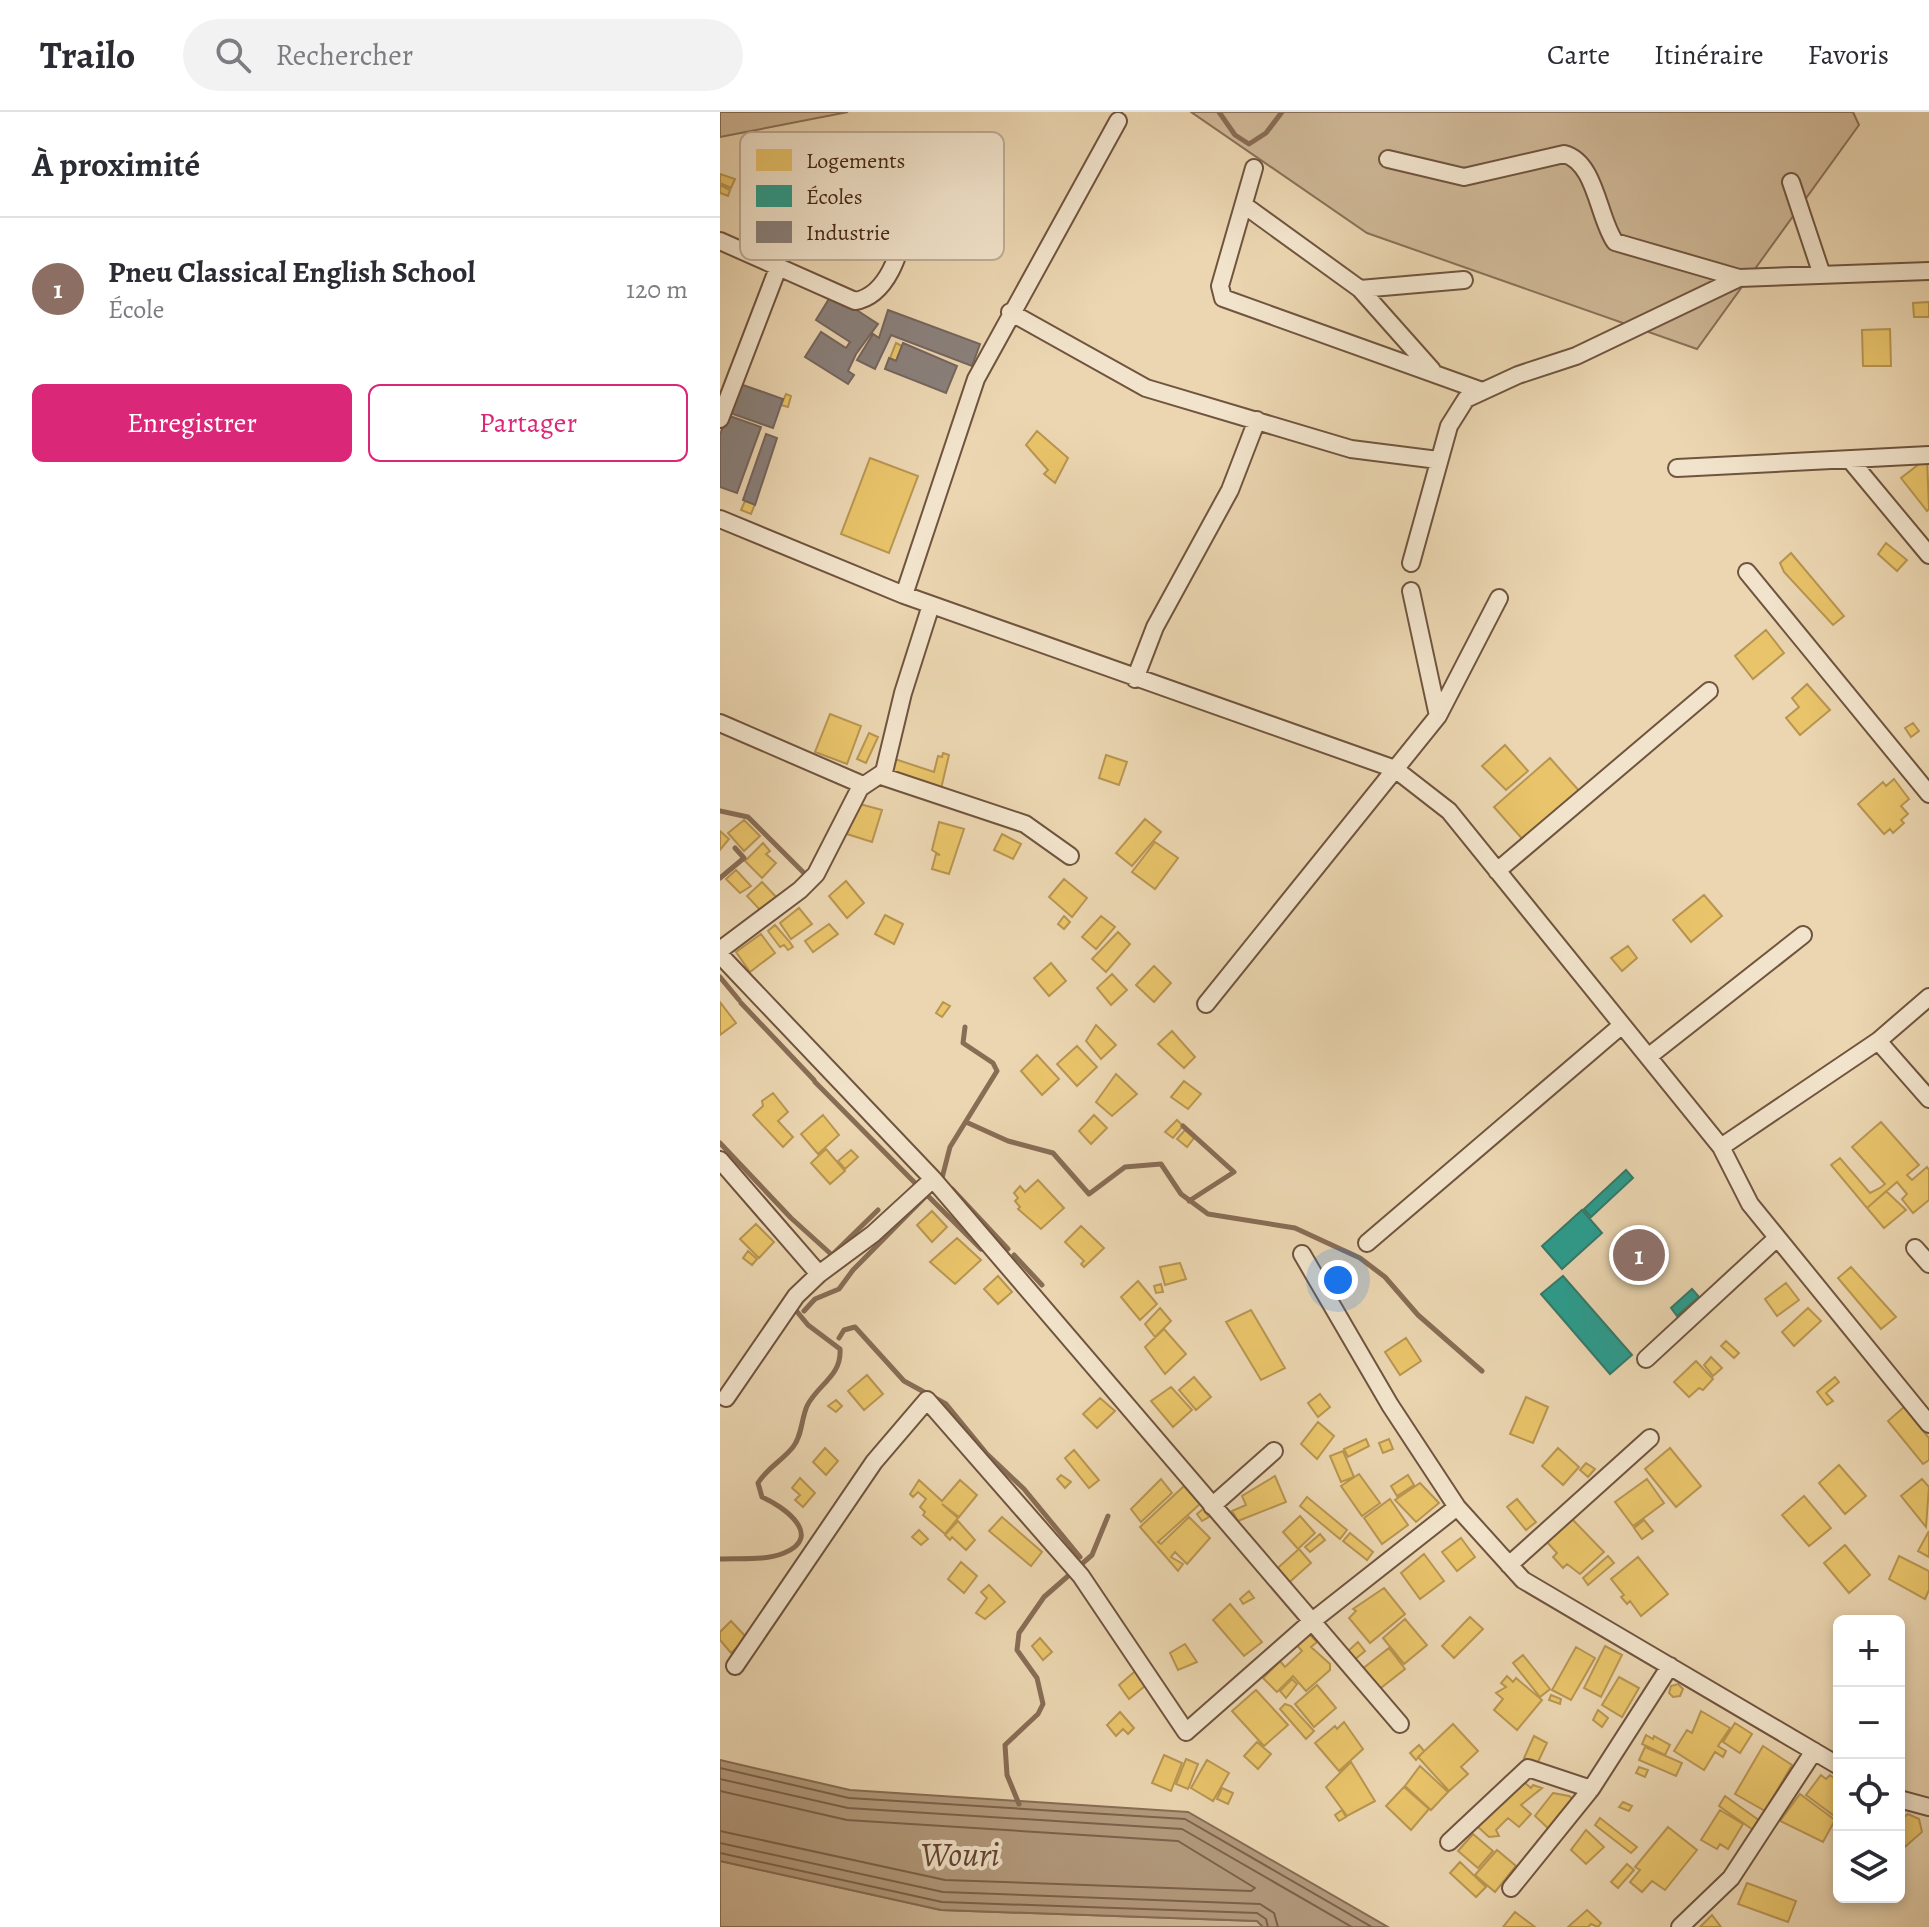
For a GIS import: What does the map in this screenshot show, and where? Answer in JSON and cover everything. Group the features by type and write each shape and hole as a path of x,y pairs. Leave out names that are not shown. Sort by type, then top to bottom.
{"street":[{"path":"904,595 976,379 1010,312 1065,221 1118,121"},
{"path":"1388,159 1464,177 1564,154 1571,156 1584,169 1615,242 1739,278 1929,271"},
{"path":"1254,168 1220,286 1223,298 1482,391"},
{"path":"1791,182 1822,275"},
{"path":"1244,205 1360,289 1433,371"},
{"path":"720,241 740,250"},
{"path":"761,260 855,301 867,299 885,278 895,260"},
{"path":"720,419 778,268"},
{"path":"1411,563 1449,426 1466,399 1576,356 1739,278"},
{"path":"1360,289 1464,280"},
{"path":"1010,312 1146,388 1351,449 1438,460"},
{"path":"1135,679 1155,627 1230,490 1257,420"},
{"path":"1677,468 1929,455"},
{"path":"1850,460 1929,555"},
{"path":"720,519 904,595 1395,769 1449,811 1721,1147 1750,1204 1929,1424"},
{"path":"1747,572 1929,794"},
{"path":"1411,591 1438,716"},
{"path":"1206,1004 1438,716 1499,598"},
{"path":"881,776 931,605"},
{"path":"1497,871 1709,691"},
{"path":"720,723 863,785"},
{"path":"1070,856 1025,824 881,776 863,785 816,874 720,952 933,1179 1400,1724"},
{"path":"1648,1057 1803,935"},
{"path":"1721,1147 1878,1041 1929,997"},
{"path":"1367,1243 1622,1025"},
{"path":"1878,1041 1929,1099"},
{"path":"720,1160 819,1274"},
{"path":"726,1398 796,1296 819,1274 873,1234 933,1179"},
{"path":"1646,1359 1777,1238"},
{"path":"1915,1248 1929,1264"},
{"path":"1302,1254 1390,1405 1457,1507 1523,1580 1833,1762"},
{"path":"735,1666 874,1462 927,1400 1081,1576 1186,1732 1311,1622 1457,1507"},
{"path":"1509,1565 1650,1438"},
{"path":"1212,1506 1274,1451"},
{"path":"1511,1888 1591,1789 1670,1666"},
{"path":"1680,1927 1731,1878 1814,1751"},
{"path":"1449,1842 1522,1770 1535,1768 1591,1789"},
{"path":"1905,1801 1929,1807"}],"shaded area":[{"path":"720,112 848,112 740,132 720,137"},
{"path":"1191,112 1853,112 1859,125 1697,349 1367,233"},
{"path":"720,1861 941,1910 1257,1921 1263,1927 720,1927"}],"water":[{"name":"Wouri","path":"720,1760 850,1790 1188,1812 1388,1927 1263,1927 1257,1921 941,1910 720,1861"}],"building: Logements":[{"path":"720,174 735,179 731,188 720,183"},
{"path":"720,185 730,190 728,196 720,193"},
{"path":"1929,302 1929,317 1914,317 1913,303"},
{"path":"1890,329 1891,366 1863,366 1862,330"},
{"path":"896,343 902,346 896,361 890,358"},
{"path":"786,394 791,396 788,407 781,405"},
{"path":"1037,431 1068,458 1055,483 1044,474 1048,470 1026,445"},
{"path":"870,458 918,476 889,553 841,534"},
{"path":"1927,458 1929,509 1927,511 1901,478"},
{"path":"745,501 755,504 751,514 741,510"},
{"path":"1886,543 1907,560 1897,571 1878,554"},
{"path":"1791,553 1844,616 1833,625 1784,572 1780,563"},
{"path":"1766,630 1784,653 1753,679 1735,656"},
{"path":"1807,684 1830,710 1800,735 1786,718 1799,707 1792,698"},
{"path":"830,714 861,726 847,764 815,752"},
{"path":"1913,723 1919,731 1911,737 1905,728"},
{"path":"869,733 878,737 866,763 857,759"},
{"path":"1505,745 1528,771 1506,790 1482,766"},
{"path":"943,753 949,755 940,793 891,776 895,759 934,772 938,756 942,757"},
{"path":"1106,755 1127,762 1119,785 1099,778"},
{"path":"1550,758 1581,793 1525,842 1494,807"},
{"path":"1894,779 1909,799 1901,806 1908,814 1901,820 1904,823 1893,833 1890,829 1884,834 1858,804 1883,782 1886,786"},
{"path":"856,803 882,810 872,842 847,834"},
{"path":"1145,819 1161,832 1132,866 1116,853"},
{"path":"744,820 760,836 744,851 728,833"},
{"path":"939,822 964,829 949,874 932,869 936,854 940,855 932,850"},
{"path":"720,831 729,839 720,850"},
{"path":"1002,834 1021,844 1013,859 994,850"},
{"path":"1155,842 1178,858 1155,889 1132,872"},
{"path":"763,843 770,851 766,854 776,863 762,878 745,861"},
{"path":"736,870 751,886 740,893 726,879"},
{"path":"1064,879 1087,898 1072,917 1049,897"},
{"path":"846,881 864,903 847,918 829,896"},
{"path":"762,882 777,898 761,911 747,896"},
{"path":"1704,895 1722,916 1691,942 1673,920"},
{"path":"799,908 812,924 791,939 780,923"},
{"path":"885,915 903,924 894,944 875,934"},
{"path":"1064,916 1070,922 1064,929 1058,924"},
{"path":"1101,916 1115,927 1096,949 1082,937"},
{"path":"829,924 838,934 813,952 805,941"},
{"path":"775,925 793,947 788,950 784,945 780,947 768,931"},
{"path":"1118,932 1130,944 1106,972 1092,959"},
{"path":"761,934 775,953 750,972 736,952"},
{"path":"1628,946 1637,958 1622,971 1611,958"},
{"path":"1051,963 1066,981 1049,996 1034,978"},
{"path":"1154,966 1171,983 1154,1002 1136,985"},
{"path":"1112,974 1127,990 1111,1005 1097,988"},
{"path":"720,1002 736,1023 720,1035"},
{"path":"943,1002 950,1006 942,1017 936,1013"},
{"path":"1096,1025 1116,1045 1101,1059 1086,1041"},
{"path":"1172,1031 1195,1057 1184,1068 1158,1044"},
{"path":"1077,1046 1097,1067 1077,1086 1057,1064"},
{"path":"1037,1055 1059,1079 1042,1095 1021,1071"},
{"path":"1116,1074 1137,1094 1112,1116 1096,1102"},
{"path":"1184,1081 1201,1094 1188,1109 1171,1097"},
{"path":"773,1093 788,1112 778,1121 793,1137 783,1147 753,1115 763,1106 762,1101"},
{"path":"823,1115 839,1135 818,1154 801,1134"},
{"path":"1094,1115 1107,1128 1091,1144 1079,1131"},
{"path":"1177,1120 1183,1126 1173,1138 1165,1132"},
{"path":"1881,1122 1919,1165 1907,1175 1912,1180 1927,1167 1929,1170 1929,1200 1913,1213 1902,1199 1907,1194 1897,1182 1867,1208 1831,1165 1840,1158 1870,1193 1885,1184 1852,1147"},
{"path":"1185,1130 1194,1138 1187,1147 1177,1139"},
{"path":"826,1149 845,1171 830,1184 811,1163"},
{"path":"851,1150 858,1157 845,1169 838,1161"},
{"path":"1038,1180 1064,1208 1041,1229 1018,1209 1020,1207 1015,1201 1018,1198 1014,1193 1020,1186 1025,1192"},
{"path":"1886,1191 1906,1210 1884,1228 1867,1208"},
{"path":"932,1211 947,1227 932,1242 917,1225"},
{"path":"756,1224 774,1242 759,1258 740,1239"},
{"path":"1081,1226 1104,1248 1084,1267 1081,1264 1084,1261 1065,1242"},
{"path":"957,1238 981,1260 955,1284 930,1262"},
{"path":"748,1251 757,1259 752,1265 743,1258"},
{"path":"1180,1263 1186,1279 1165,1285 1160,1267"},
{"path":"1851,1267 1896,1317 1881,1329 1838,1278"},
{"path":"998,1276 1012,1292 998,1304 984,1289"},
{"path":"1138,1281 1157,1304 1140,1320 1121,1297"},
{"path":"1786,1283 1799,1300 1777,1316 1765,1299"},
{"path":"1161,1284 1163,1292 1156,1293 1154,1286"},
{"path":"1160,1308 1171,1321 1155,1337 1145,1324"},
{"path":"1808,1308 1821,1321 1794,1346 1782,1332"},
{"path":"1251,1310 1285,1368 1261,1380 1226,1322"},
{"path":"1164,1329 1186,1354 1165,1374 1145,1347"},
{"path":"1406,1338 1421,1361 1400,1375 1385,1352"},
{"path":"1726,1341 1739,1353 1734,1358 1721,1346"},
{"path":"1711,1357 1722,1368 1713,1376 1704,1365"},
{"path":"1696,1361 1713,1379 1703,1390 1699,1388 1689,1397 1674,1382"},
{"path":"867,1375 883,1394 864,1410 848,1391"},
{"path":"1194,1377 1211,1397 1196,1410 1179,1390"},
{"path":"1835,1377 1839,1382 1826,1393 1833,1401 1827,1405 1817,1392"},
{"path":"1171,1387 1192,1410 1173,1427 1151,1401"},
{"path":"1320,1394 1330,1407 1318,1417 1308,1403"},
{"path":"1526,1397 1548,1407 1533,1443 1510,1434"},
{"path":"1100,1398 1115,1411 1097,1428 1083,1414"},
{"path":"836,1400 842,1406 836,1412 828,1406"},
{"path":"1904,1407 1929,1438 1929,1460 1923,1464 1888,1421"},
{"path":"1318,1422 1334,1436 1317,1459 1301,1444"},
{"path":"1366,1439 1369,1446 1348,1457 1344,1449"},
{"path":"1389,1439 1393,1449 1383,1453 1379,1443"},
{"path":"825,1448 838,1461 826,1475 813,1462"},
{"path":"1558,1448 1579,1467 1563,1485 1542,1466"},
{"path":"1670,1448 1701,1486 1676,1507 1645,1469"},
{"path":"1074,1450 1099,1480 1089,1488 1065,1458"},
{"path":"1343,1451 1354,1477 1341,1482 1330,1456"},
{"path":"1586,1463 1595,1469 1588,1477 1580,1470"},
{"path":"1839,1465 1866,1496 1845,1514 1819,1483"},
{"path":"1359,1474 1380,1503 1362,1516 1341,1486"},
{"path":"1061,1475 1071,1482 1065,1488 1057,1479"},
{"path":"1408,1475 1414,1485 1397,1496 1391,1486"},
{"path":"1275,1476 1286,1502 1238,1521 1232,1511 1246,1505 1242,1496"},
{"path":"800,1478 815,1493 803,1507 795,1500 800,1495 792,1488"},
{"path":"1161,1479 1172,1493 1141,1522 1131,1509"},
{"path":"1647,1479 1664,1503 1633,1526 1615,1502"},
{"path":"1922,1479 1929,1487 1926,1527 1901,1496"},
{"path":"919,1480 942,1501 960,1480 977,1495 959,1517 942,1504 958,1518 945,1534 923,1515 925,1512 920,1507 926,1499 918,1492 913,1497 910,1494"},
{"path":"1420,1483 1439,1503 1416,1522 1395,1500"},
{"path":"1184,1486 1200,1504 1158,1542 1161,1544 1189,1517 1210,1538 1187,1564 1175,1552 1171,1557 1183,1564 1178,1571 1140,1527"},
{"path":"1804,1496 1831,1528 1809,1546 1782,1515"},
{"path":"1307,1497 1347,1530 1340,1539 1300,1506"},
{"path":"1390,1499 1408,1525 1382,1544 1364,1518"},
{"path":"1517,1499 1536,1522 1526,1530 1507,1507"},
{"path":"1203,1509 1209,1517 1202,1521 1197,1514"},
{"path":"1300,1516 1315,1533 1298,1549 1283,1532"},
{"path":"1002,1517 1042,1552 1031,1566 989,1531"},
{"path":"1572,1519 1604,1552 1580,1574 1567,1564 1563,1568 1553,1557 1557,1553 1546,1541"},
{"path":"1644,1520 1653,1531 1642,1539 1634,1528"},
{"path":"958,1521 975,1540 966,1550 952,1537 950,1540 945,1535"},
{"path":"919,1530 928,1539 921,1545 912,1537"},
{"path":"1929,1531 1929,1557 1918,1551"},
{"path":"1350,1533 1373,1552 1367,1560 1343,1541"},
{"path":"1320,1534 1325,1540 1310,1552 1305,1547"},
{"path":"1461,1538 1475,1557 1457,1571 1442,1552"},
{"path":"1845,1545 1870,1575 1849,1593 1824,1563"},
{"path":"1299,1549 1311,1563 1284,1587 1272,1573"},
{"path":"1424,1554 1444,1581 1420,1599 1401,1573"},
{"path":"1608,1556 1614,1563 1588,1585 1583,1578"},
{"path":"1899,1556 1929,1571 1929,1590 1925,1599 1889,1579"},
{"path":"1638,1557 1668,1594 1641,1616 1630,1601 1627,1604 1621,1597 1624,1595 1611,1579"},
{"path":"961,1562 977,1576 964,1593 948,1579"},
{"path":"989,1585 1005,1602 985,1619 976,1613 987,1598 981,1592"},
{"path":"1384,1588 1405,1614 1370,1643 1349,1618 1356,1611 1353,1609"},
{"path":"1249,1591 1254,1598 1243,1604 1240,1599"},
{"path":"1230,1604 1262,1642 1244,1656 1213,1620"},
{"path":"1470,1617 1483,1629 1454,1658 1442,1646"},
{"path":"1405,1619 1427,1645 1404,1664 1383,1638"},
{"path":"731,1621 747,1638 731,1653 720,1640 720,1632"},
{"path":"1308,1633 1317,1642 1311,1647 1330,1664 1330,1670 1306,1691 1293,1676 1277,1692 1263,1678 1280,1661 1285,1667 1302,1651 1294,1642"},
{"path":"1040,1638 1052,1652 1043,1660 1032,1646"},
{"path":"1358,1642 1365,1651 1354,1660 1347,1652"},
{"path":"1185,1644 1197,1662 1178,1670 1170,1653"},
{"path":"1605,1646 1622,1655 1601,1697 1584,1688"},
{"path":"1576,1647 1595,1658 1571,1700 1552,1690"},
{"path":"1389,1648 1405,1669 1377,1691 1361,1670"},
{"path":"1523,1655 1550,1689 1540,1697 1513,1663"},
{"path":"1139,1668 1145,1686 1129,1699 1119,1685"},
{"path":"1507,1676 1513,1682 1516,1678 1542,1700 1517,1730 1494,1710 1503,1699 1496,1693 1506,1687 1501,1683"},
{"path":"1619,1677 1639,1688 1622,1717 1602,1705"},
{"path":"1292,1679 1297,1684 1286,1698 1280,1691"},
{"path":"1678,1684 1683,1689 1680,1696 1673,1697 1669,1693 1671,1686"},
{"path":"1317,1685 1336,1708 1314,1727 1295,1704"},
{"path":"1256,1690 1288,1725 1264,1746 1232,1711"},
{"path":"1551,1695 1561,1699 1560,1704 1549,1700"},
{"path":"1285,1704 1291,1706 1314,1731 1306,1739 1280,1709"},
{"path":"1598,1710 1608,1718 1602,1727 1593,1720"},
{"path":"1701,1711 1730,1728 1718,1746 1726,1751 1723,1757 1715,1752 1704,1770 1674,1751 1687,1730 1692,1733"},
{"path":"1120,1712 1134,1728 1128,1734 1123,1729 1116,1736 1107,1725"},
{"path":"1344,1722 1363,1749 1339,1771 1315,1743"},
{"path":"1735,1723 1752,1734 1740,1753 1723,1742"},
{"path":"1453,1724 1478,1751 1461,1767 1468,1774 1449,1791 1418,1757"},
{"path":"1646,1735 1670,1745 1665,1755 1642,1744"},
{"path":"1534,1736 1547,1743 1537,1764 1524,1758"},
{"path":"1257,1742 1271,1754 1258,1769 1244,1756"},
{"path":"1419,1745 1424,1751 1416,1760 1410,1753"},
{"path":"1763,1746 1792,1765 1765,1811 1735,1794"},
{"path":"1645,1747 1682,1763 1676,1776 1639,1760"},
{"path":"1164,1755 1182,1763 1171,1791 1152,1783"},
{"path":"1186,1759 1198,1764 1188,1789 1176,1784"},
{"path":"1207,1760 1229,1773 1213,1801 1191,1788"},
{"path":"1351,1762 1375,1801 1347,1816 1326,1787"},
{"path":"1420,1766 1448,1792 1431,1810 1405,1786"},
{"path":"1639,1767 1648,1770 1645,1777 1636,1773"},
{"path":"1821,1775 1826,1779 1830,1775 1833,1777 1833,1815 1806,1795"},
{"path":"1524,1782 1531,1788 1533,1785 1542,1788 1521,1805 1531,1814 1519,1827 1508,1818 1496,1830 1499,1836 1489,1837 1477,1826"},
{"path":"1404,1787 1429,1809 1411,1830 1386,1806"},
{"path":"1222,1788 1233,1793 1228,1804 1217,1799"},
{"path":"1553,1793 1569,1796 1577,1802 1551,1831 1535,1816"},
{"path":"1800,1794 1833,1819 1833,1824 1823,1842 1780,1821"},
{"path":"1725,1796 1760,1821 1753,1830 1719,1806"},
{"path":"1623,1802 1632,1806 1629,1811 1619,1807"},
{"path":"1342,1810 1346,1817 1339,1821 1335,1815"},
{"path":"1720,1810 1743,1824 1728,1849 1720,1844 1717,1849 1701,1840"},
{"path":"1908,1814 1919,1819 1922,1832 1905,1847 1905,1831 1905,1816"},
{"path":"1600,1818 1637,1847 1631,1853 1595,1825"},
{"path":"1668,1827 1697,1850 1665,1890 1652,1881 1642,1892 1630,1882 1640,1870 1635,1867"},
{"path":"1586,1830 1604,1847 1586,1864 1571,1850"},
{"path":"1473,1834 1493,1851 1478,1868 1458,1851"},
{"path":"1497,1850 1516,1866 1495,1892 1475,1875"},
{"path":"1460,1862 1486,1887 1476,1897 1450,1873"},
{"path":"1627,1864 1634,1870 1618,1888 1611,1882"},
{"path":"1747,1883 1796,1901 1788,1922 1738,1904"},
{"path":"1587,1910 1601,1923 1598,1927 1591,1924 1588,1927 1568,1927"},
{"path":"1515,1912 1535,1927 1503,1927"},
{"path":"1712,1915 1721,1927 1700,1927"}],"building: Écoles":[{"path":"1626,1170 1633,1178 1591,1217 1584,1209"},
{"path":"1582,1210 1602,1233 1562,1269 1542,1246"},
{"path":"1563,1276 1632,1355 1610,1374 1541,1294"},
{"path":"1692,1289 1699,1297 1677,1316 1671,1308"}],"building: Industrie":[{"path":"832,294 878,324 856,354 848,371 854,375 848,384 805,357 821,332 846,348 850,342 816,320"},
{"path":"888,310 980,344 972,366 891,335 875,369 857,360 873,334 879,338"},
{"path":"903,343 957,366 946,393 885,369 889,358 896,361"},
{"path":"740,384 783,399 773,428 730,413"},
{"path":"727,415 761,427 737,493 720,487 720,435"},
{"path":"766,434 777,438 755,505 743,500"}],"waterway":[{"path":"1219,112 1235,135 1249,144 1266,133 1282,112"},
{"path":"720,811 748,817 809,878"},
{"path":"720,878 744,858 735,848"},
{"path":"720,977 739,1000"},
{"path":"741,1003 814,1080"},
{"path":"942,1178 950,1147 997,1071 993,1063 963,1043 965,1027"},
{"path":"815,1082 918,1186"},
{"path":"966,1122 1008,1141 1053,1153 1089,1194 1125,1167 1161,1164 1181,1194 1208,1214 1295,1228 1360,1258 1385,1277 1418,1315 1482,1371"},
{"path":"1183,1126 1234,1172 1189,1201"},
{"path":"720,1143 791,1218 832,1255 878,1210"},
{"path":"952,1189 1008,1249"},
{"path":"804,1311 815,1299 839,1289 853,1270 927,1195 981,1249"},
{"path":"1014,1255 1042,1285"},
{"path":"720,1559 777,1556 796,1546 801,1538 796,1522 780,1507 762,1497 758,1483 796,1443 807,1406 833,1373 840,1358 840,1349 808,1325 794,1308"},
{"path":"839,1338 844,1330 855,1327 904,1381 946,1404 987,1454 1024,1489 1080,1557"},
{"path":"1019,1804 1007,1775 1005,1745 1038,1714 1043,1704 1037,1678 1017,1650 1019,1633 1044,1597 1092,1555 1108,1516"}],"place":[{"name":"Pneu Classical English School","path":"1639,1255"}]}
